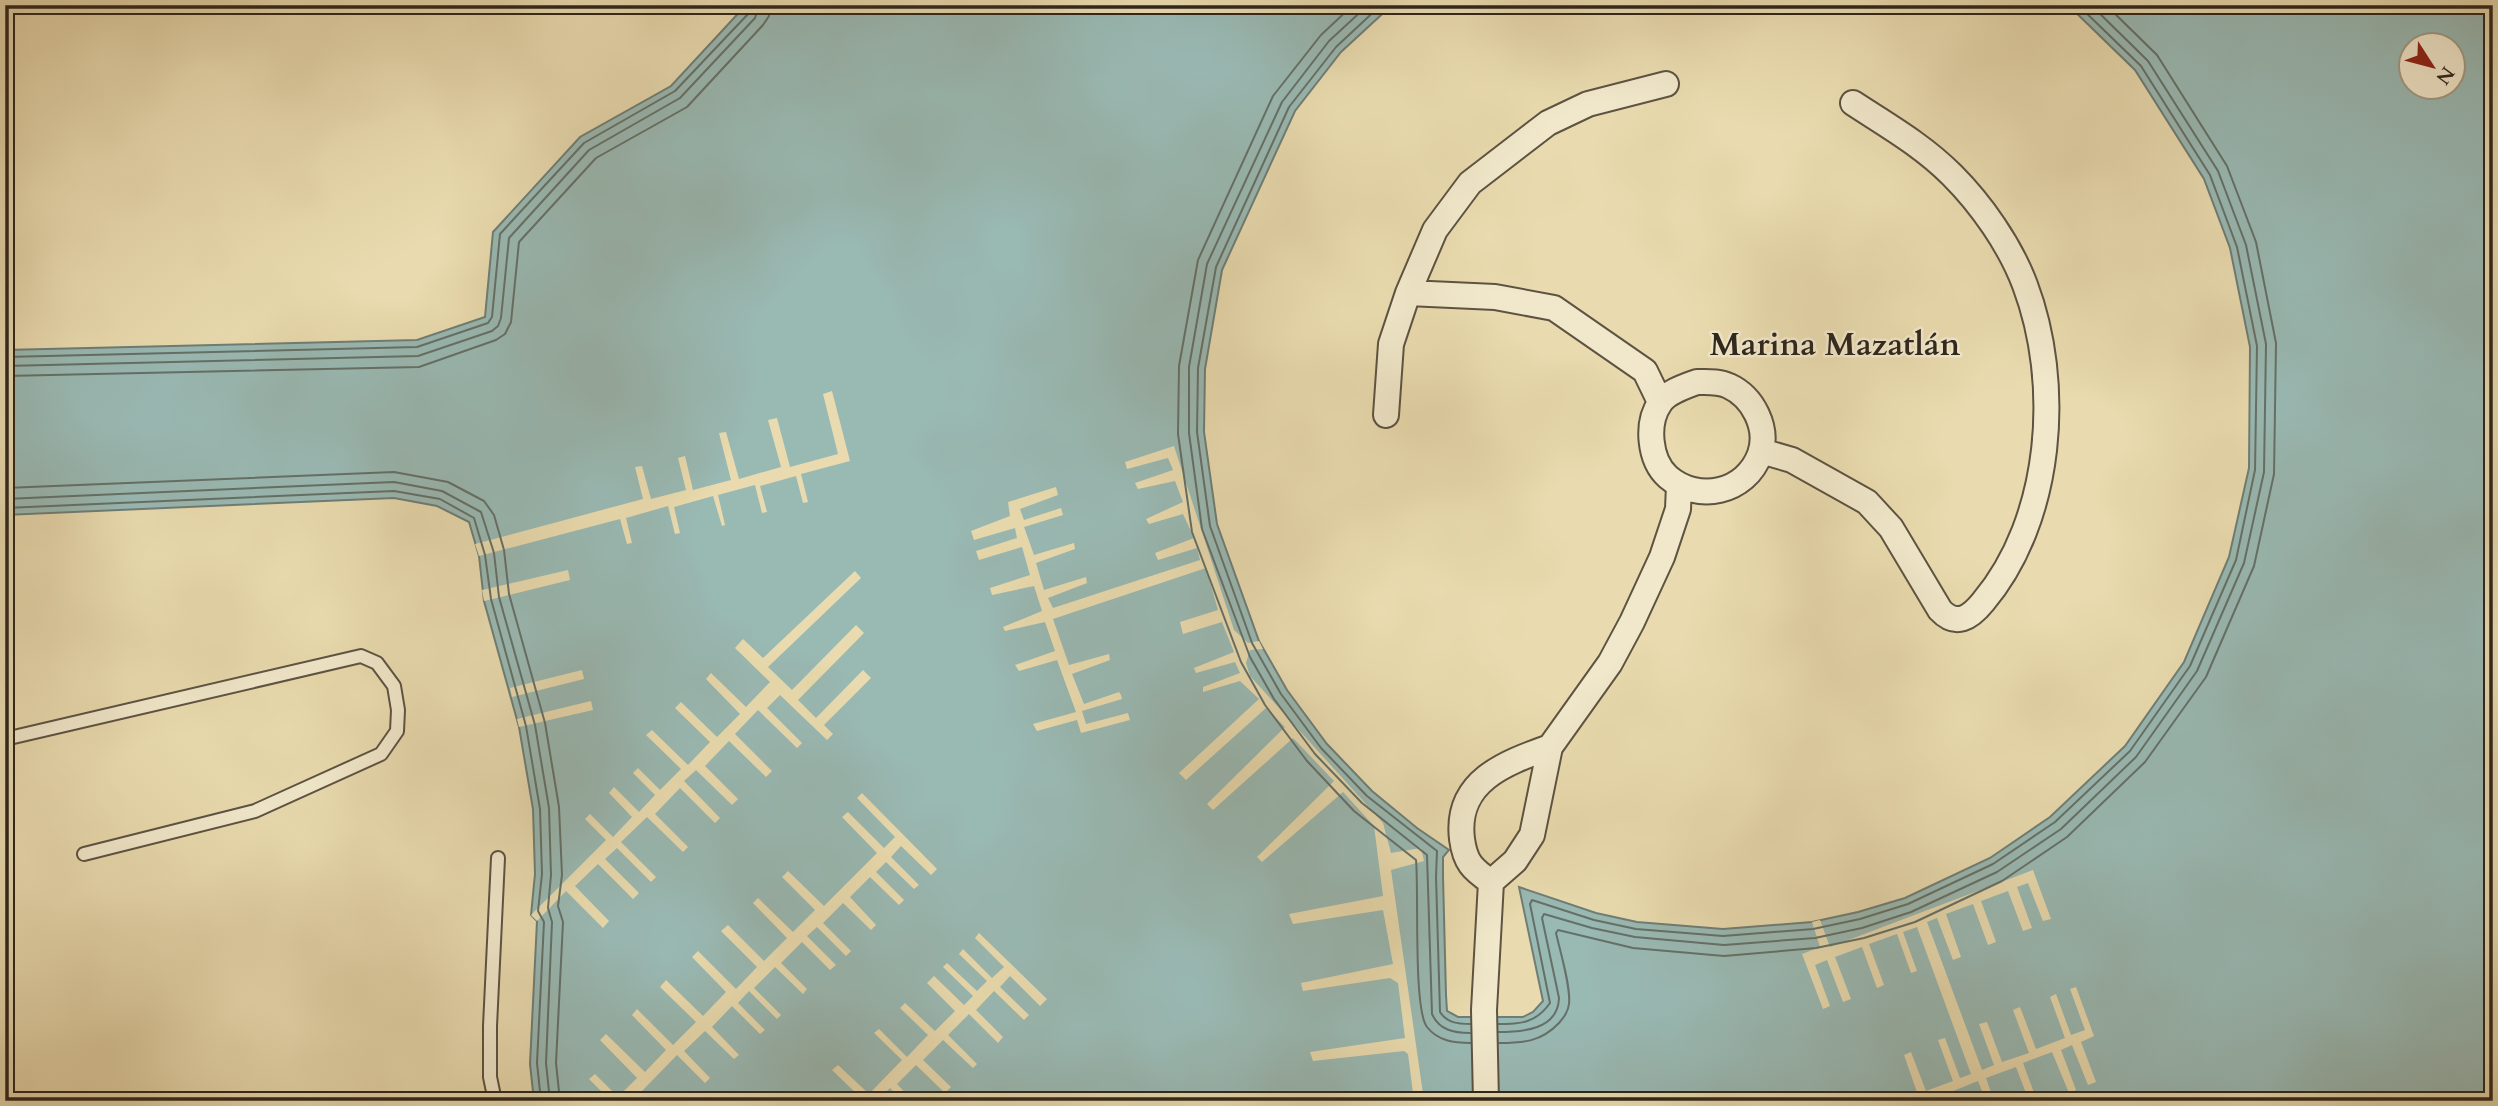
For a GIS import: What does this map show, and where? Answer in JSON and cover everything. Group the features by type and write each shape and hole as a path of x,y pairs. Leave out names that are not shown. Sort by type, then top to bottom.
{"street":[{"path":"1386,415 1391,344 1408,293 1435,230 1470,183 1549,123 1588,104 1666,84"},
{"path":"1761,451 1792,460 1867,502 1891,528 1947,618 1959,619 1973,614 1986,599 2014,555 2031,512 2043,457 2048,401 2040,341 2025,284 2006,247 1981,209 1952,175 1918,145 1853,103"},
{"path":"1408,293 1495,298 1554,308 1645,371 1660,402"},
{"path":"1697,382 1727,385 1741,393 1758,417 1761,451 1748,474 1723,490 1707,493 1679,485 1665,475 1656,460 1651,443 1652,425 1660,402 1683,387 1697,382"},
{"path":"1486,1101 1484,1010 1491,881 1514,861 1532,835 1550,747 1610,663 1632,622 1662,556 1678,509 1679,485"},
{"path":"1491,881 1477,873 1465,857 1461,824 1467,800 1492,772 1515,759 1550,747"}],"lane":[{"path":"5,739 361,656 377,663 394,686 398,710 397,731 381,754 255,811 84,854"},
{"path":"495,1101 490,1077 490,1026 498,858"}],"water":[{"path":"746,5 1392,5 1341,52 1295,111 1222,270 1205,369 1204,432 1217,524 1259,641 1287,690 1327,744 1372,791 1449,850 1443,857 1447,1011 1458,1017 1523,1017 1533,1012 1543,1001 1519,887 1596,913 1637,922 1723,929 1812,922 1905,898 1990,858 2050,817 2125,746 2184,662 2229,557 2249,468 2250,347 2230,248 2204,179 2135,70 2068,5 2493,5 2493,1101 534,1101 530,1064 537,921 531,915 535,874 533,809 519,727 484,601 479,556 469,522 437,506 394,498 5,515 5,350 417,340 485,317 493,232 580,137 671,86"}],"pier":[{"path":"832,391 850,461 801,474 808,502 803,503 796,476 760,486 767,512 762,513 755,485 718,495 725,525 722,526 713,496 674,507 680,533 675,534 668,506 626,518 632,543 627,544 620,519 479,556 475,544 643,499 635,467 642,466 651,499 686,490 678,458 685,456 693,490 731,480 719,433 726,432 739,479 781,467 768,420 777,418 790,467 838,454 823,394"},
{"path":"1174,446 1234,630 1248,643 1259,641 1263,649 1250,650 1246,663 1250,676 1383,823 1391,853 1421,848 1424,861 1391,870 1424,1101 1414,1101 1408,1054 1404,1051 1313,1061 1310,1052 1405,1038 1398,983 1390,978 1303,991 1301,983 1393,964 1383,910 1293,924 1289,914 1383,896 1374,826 1343,792 1262,862 1257,857 1334,781 1293,738 1213,810 1207,804 1285,727 1266,708 1186,780 1179,773 1259,699 1240,681 1203,692 1203,687 1240,673 1235,662 1196,673 1194,668 1234,652 1222,622 1183,634 1180,622 1218,610 1206,568 1053,619 1069,665 1109,654 1110,660 1072,674 1084,704 1119,692 1121,695 1122,699 1082,711 1086,724 1128,713 1130,720 1081,733 1077,720 1037,731 1033,724 1076,712 1057,660 1019,671 1015,665 1055,651 1045,622 1005,631 1003,627 1042,611 1034,586 992,595 990,588 1030,575 1022,547 979,560 976,551 1017,538 1015,528 974,540 971,531 1010,516 1008,502 1056,487 1058,495 1020,509 1024,520 1061,508 1063,515 1024,527 1034,555 1074,543 1075,549 1036,563 1044,590 1086,577 1087,583 1048,598 1053,608 1200,560 1197,548 1158,560 1155,553 1194,538 1183,514 1149,524 1146,519 1183,502 1175,481 1138,489 1135,483 1173,470 1168,458 1127,469 1125,462"},
{"path":"568,570 570,580 484,601 482,590"},
{"path":"855,571 861,578 768,667 792,690 856,625 864,633 798,700 816,718 863,670 871,678 824,725 833,734 827,740 780,695 767,708 802,743 797,748 758,710 735,734 772,771 766,777 729,741 705,766 738,799 732,805 696,770 684,781 720,818 715,823 680,788 655,814 688,847 683,852 647,817 621,842 656,877 651,882 617,848 605,859 639,893 633,899 598,864 575,886 609,921 603,928 566,891 537,921 531,915 606,840 585,819 590,814 613,837 632,817 609,793 614,787 639,812 655,795 633,773 638,768 660,790 681,769 646,735 652,730 688,765 710,742 675,708 681,702 717,737 740,714 706,679 711,673 746,707 770,682 735,648 743,639 763,658"},
{"path":"582,670 584,679 512,697 510,688"},
{"path":"591,701 593,710 519,727 517,719"},
{"path":"862,793 937,869 931,875 901,846 891,857 919,885 914,889 886,862 876,872 904,900 899,905 870,877 850,897 876,925 871,930 843,903 823,923 851,951 846,956 817,927 807,936 836,965 830,970 802,942 781,963 807,989 803,994 775,967 754,988 781,1015 777,1019 749,991 738,1003 765,1030 760,1034 732,1006 712,1027 739,1055 734,1059 705,1031 684,1051 710,1078 705,1083 677,1055 642,1091 651,1101 642,1101 636,1095 629,1101 611,1101 589,1079 595,1074 618,1097 637,1078 600,1040 606,1034 645,1072 666,1050 632,1015 637,1009 673,1045 696,1022 660,987 666,980 703,1016 726,992 692,957 698,951 736,989 757,967 721,931 728,925 764,961 787,938 753,903 758,898 793,932 815,910 782,877 788,871 824,906 877,853 842,817 848,812 884,848 895,837 857,798"},
{"path":"2033,870 2051,919 2043,921 2028,883 2017,887 2032,928 2023,931 2008,891 1981,901 1996,942 1988,945 1973,904 1946,914 1961,957 1953,960 1937,918 1927,922 1982,1070 1994,1065 1979,1024 1987,1022 2002,1062 2029,1053 2013,1010 2020,1007 2036,1049 2065,1038 2050,997 2056,994 2071,1035 2085,1030 2070,989 2076,987 2094,1036 2081,1042 2096,1082 2088,1085 2072,1045 2061,1050 2076,1090 2069,1093 2052,1052 2023,1063 2037,1101 2029,1101 2016,1067 1986,1078 1994,1101 1986,1101 1978,1081 1948,1093 1950,1101 1942,1101 1940,1096 1928,1101 1903,1101 1918,1095 1904,1055 1911,1052 1926,1091 1953,1081 1938,1040 1945,1038 1960,1078 1971,1074 1917,927 1903,932 1917,971 1911,973 1897,934 1869,944 1884,985 1877,988 1862,947 1835,957 1851,999 1843,1002 1827,960 1815,965 1830,1006 1823,1009 1802,954 1820,947 1812,922 1820,920 1830,947"},
{"path":"979,933 1047,999 1040,1006 1010,976 1000,987 1029,1015 1024,1020 994,991 976,1010 1003,1037 998,1043 969,1014 948,1035 977,1064 973,1068 943,1040 923,1060 951,1087 945,1093 916,1065 897,1084 913,1101 903,1101 890,1088 877,1101 860,1101 861,1098 832,1070 838,1065 869,1094 902,1060 874,1033 879,1029 907,1057 928,1035 900,1008 905,1003 935,1031 955,1011 927,983 934,976 964,1005 973,996 943,967 947,963 977,991 987,981 959,954 963,949 992,978 1004,967 975,938"}],"district":[{"name":"Marina Mazatlán","path":"1835,345"}]}
